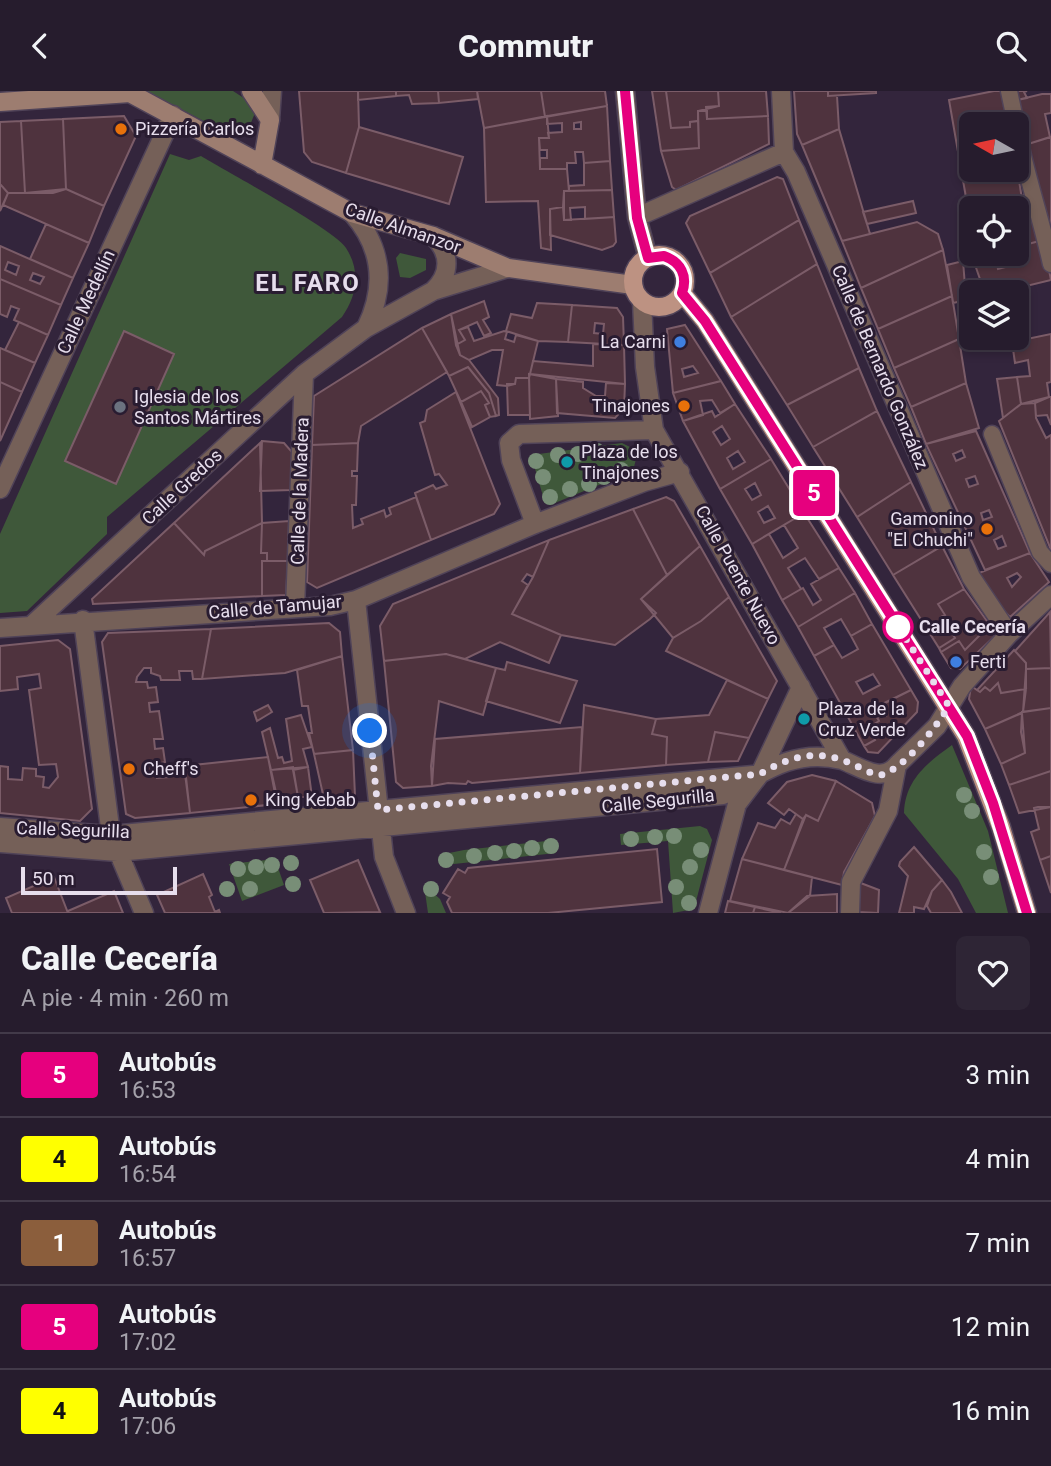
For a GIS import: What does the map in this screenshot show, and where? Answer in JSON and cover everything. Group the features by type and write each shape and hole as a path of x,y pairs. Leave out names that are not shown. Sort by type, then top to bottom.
{"main road":[{"path":"251,91 270,120 262,165"},
{"name":"Calle Almanzor","path":"0,102 130,93 352,213 433,236 508,268 633,285"},
{"path":"661,255 677,262 685,278 682,293 675,302 663,307 642,301 633,285 635,270 648,258 661,255"},
{"path":"682,293 705,321 967,736 985,780 1027,913"}],"street":[{"path":"270,120 272,91"},
{"path":"625,91 637,218 648,258"},
{"name":"Calle de Bernardo González","path":"781,91 784,152 796,172 971,577 1009,634"},
{"path":"1009,91 1013,112"},
{"name":"Calle Medellín","path":"0,489 173,115"},
{"path":"637,218 784,152"},
{"path":"1028,182 1035,194 1051,264"},
{"path":"352,213 369,236 379,263 378,297 366,328"},
{"path":"433,236 444,250 447,268 433,291"},
{"name":"Calle Gredos","path":"33,624 304,374 366,328 433,291 508,268"},
{"name":"Calle Puente Nuevo","path":"642,301 645,367 654,430 801,687"},
{"name":"Calle de la Madera","path":"295,608 304,374"},
{"path":"654,430 519,434 509,443 511,460 535,524 644,482 680,472"},
{"path":"992,434 1040,552 1051,564"},
{"name":"Calle de Tamujar","path":"0,628 83,620 330,606 356,600 535,524"},
{"path":"760,774 774,765 804,756 842,760 875,774 887,773 937,726 962,686 1009,634 1051,595"},
{"path":"356,600 384,857 406,913"},
{"path":"83,620 115,843 144,913"},
{"path":"801,687 842,760"},
{"path":"708,913 737,804 760,774 801,687"},
{"path":"850,913 851,882 888,811 897,765"},
{"name":"Calle Segurilla","path":"0,827 115,843 378,810 760,774"},
{"name":"Calle Segurilla","path":"0,843 115,843 380,829 723,795 760,774"}],"green space":[{"path":"146,91 233,91 250,102 255,113 250,125 234,134"},
{"path":"170,154 189,160 201,156 302,215 337,239 346,248 354,266 355,283 351,301 342,317 107,517 107,534 27,611 0,613 0,534"},
{"path":"400,253 426,259 426,270 410,278 400,277 396,258"},
{"path":"622,443 632,448 637,455 633,471 550,505 545,503 531,455"},
{"path":"952,745 988,831 1008,913 976,913 958,879 904,813 908,791 919,773"},
{"path":"700,826 707,829 712,840 694,909 673,913 668,841 621,845 620,834"},
{"path":"555,840 556,853 454,864 439,861 449,853 464,850"},
{"path":"275,859 284,885 242,901 229,864"},
{"path":"424,885 440,899 446,913 428,913"}],"building":[{"path":"299,91 358,91 359,127 346,173 312,162 304,152"},
{"path":"358,91 396,91 396,96 358,100"},
{"path":"396,91 438,91 439,103 412,104 409,95 396,96"},
{"path":"438,91 477,91 478,99 439,103"},
{"path":"477,91 541,91 545,117 484,128"},
{"path":"541,91 605,91 607,106 545,117"},
{"path":"652,91 666,91 671,128 690,127 690,122 698,121 699,148 661,151"},
{"path":"666,91 718,91 719,106 698,111 698,121 690,122 690,127 671,128"},
{"path":"718,91 766,91 768,116 707,119 706,107 719,106"},
{"path":"794,91 828,91 828,96 837,96 839,129 802,145 797,134"},
{"path":"828,91 876,91 876,93 828,96"},
{"path":"1002,91 1006,112 959,112 959,157 949,100"},
{"path":"1015,91 1027,91 1024,92 1027,98 1017,100"},
{"path":"1051,94 1051,113 1045,114 1050,137 1029,144 1029,112 1019,112 1017,100"},
{"path":"607,106 610,161 584,163 583,152 575,152 576,163 567,163 567,169 540,169 540,158 547,158 547,150 540,150 539,138 549,138 548,133 562,132 562,123 547,124 547,116","holes":["581,122 581,129 574,129 574,123"]},
{"path":"698,111 707,111 707,119 768,116 769,144 676,190 672,187 661,151 699,148"},
{"path":"124,116 136,136 104,206 66,189 63,119"},
{"path":"547,116 549,138 539,138 540,169 567,169 569,191 564,191 563,207 550,209 551,250 541,248 538,201 486,202 484,128"},
{"path":"63,119 66,189 25,193 21,121"},
{"path":"21,121 25,193 8,193 0,184 0,122"},
{"path":"359,127 463,157 449,204 346,173"},
{"path":"839,129 870,234 842,241 802,145"},
{"path":"1051,137 1051,248 1029,161 1029,144"},
{"path":"610,161 612,190 569,191 569,186 584,185 584,163"},
{"path":"777,177 783,179 799,220 710,273 686,223 690,216"},
{"path":"963,182 1019,182 1022,196 966,196"},
{"path":"0,184 8,193 0,211"},
{"path":"66,189 104,206 89,243 3,205 8,193 53,193"},
{"path":"612,190 614,217 585,219 585,207 570,208 571,220 564,220 564,191"},
{"path":"1031,195 1043,240 1029,244 1029,196 1024,196"},
{"path":"913,201 916,213 867,224 863,212"},
{"path":"563,207 564,220 614,217 616,242 602,250 550,235 550,209"},
{"path":"799,220 817,264 731,317 710,273"},
{"path":"917,222 938,234 943,250 861,288 842,241"},
{"path":"46,224 89,243 73,278 30,259"},
{"path":"1043,240 1051,280 1029,285 1029,280 980,280 975,266 997,266 998,269 1029,266 1029,244"},
{"path":"0,246 73,278 61,305 0,279","holes":["8,262 19,266 16,275 5,270","33,273 44,277 40,284 30,280"]},
{"path":"943,250 952,296 878,329 861,288"},
{"path":"959,262 959,266 963,266 965,280 959,280 959,302 953,303 947,265"},
{"path":"817,264 859,368 787,405 731,317"},
{"path":"0,279 61,305 48,335 14,320 19,309 11,306 7,317 0,314"},
{"path":"952,296 959,339 894,368 878,329"},
{"path":"484,301 489,317 483,320 491,333 484,336 477,322 459,330 465,340 456,345 451,314"},
{"path":"537,303 572,305 568,342 538,341 506,331 511,314 532,318"},
{"path":"572,305 617,308 623,317 624,345 568,342","holes":["595,323 604,324 603,334 594,333"]},
{"path":"451,314 460,355 469,360 498,398 499,415 496,416 489,393 468,367 449,376 422,328"},
{"path":"19,322 48,335 35,363 5,350"},
{"path":"685,325 721,381 673,393 667,329","holes":["693,366 698,373 684,377 682,369"]},
{"path":"468,327 474,341 504,331 507,332 505,339 514,342 516,335 538,341 529,378 516,378 515,384 507,386 497,385 503,350 492,350 469,360 460,355 456,345 465,340 459,330"},
{"path":"422,328 447,372 361,426 358,443 312,445 314,396"},
{"name":"Iglesia de los Santos Mártires","path":"124,331 174,354 116,484 65,461"},
{"path":"1051,334 1051,382 1047,383 1049,397 1021,404 1017,377 1030,376 1028,360 1015,363 1013,350 1029,350 1029,339"},
{"path":"959,339 966,383 911,407 894,368"},
{"path":"593,344 624,345 625,384 530,374 533,361 593,366"},
{"path":"0,348 35,363 22,392 0,382"},
{"path":"468,367 489,393 496,416 490,417 485,405 489,403 481,391 461,402 449,376"},
{"path":"859,368 877,411 813,447 787,405"},
{"path":"529,374 556,379 558,416 530,419"},
{"path":"1017,377 1021,404 1003,418 997,379"},
{"path":"516,378 529,378 530,415 508,415 507,384 515,384"},
{"path":"556,379 583,382 583,388 596,396 605,396 606,383 625,384 624,408 615,418 557,413"},
{"path":"721,381 735,404 720,413 712,400 700,401 703,415 683,421 673,393"},
{"path":"0,382 22,392 0,441"},
{"path":"966,383 979,428 926,444 911,407"},
{"path":"481,391 489,403 485,405 490,417 472,427 461,402"},
{"path":"456,392 500,504 494,514 431,540 415,493 433,485 436,489 447,485 439,474 435,475 420,423 425,421 427,410"},
{"path":"1049,397 1051,425 1047,415 1036,416 1035,403"},
{"path":"1035,403 1036,418 1046,438 1051,435 1051,550 999,421 1021,404"},
{"path":"735,404 771,459 720,489 683,421 712,411 715,417","holes":["722,426 730,439 721,445 713,432","738,451 745,462 733,469 727,458"]},
{"path":"877,411 911,482 857,517 813,447"},
{"path":"976,431 1030,553 985,570 926,444","holes":["962,450 965,457 956,461 953,454","975,476 978,484 969,487 966,479","989,510 992,517 983,520 981,513","1002,536 1006,546 998,549 994,540"]},
{"path":"262,441 284,443 292,452 291,490 260,491"},
{"path":"260,443 262,523 205,551 204,555 174,523"},
{"path":"358,443 357,471 352,471 352,476 357,476 356,505 352,505 353,528 363,524 361,519 384,510 386,517 391,514 389,508 416,497 431,540 317,588 307,582 312,445"},
{"path":"771,459 804,513 752,544 720,489","holes":["755,483 761,495 752,500 745,489","768,506 775,518 764,523 758,512"]},
{"path":"911,482 942,546 893,575 857,517"},
{"path":"666,497 674,501 700,546 667,575 633,509"},
{"path":"633,509 667,575 641,599 656,613 650,619 615,645 561,635 512,614 533,577 549,540"},
{"path":"804,513 839,568 819,579 805,558 788,568 801,589 782,600 752,544 769,534 783,558 798,548 784,525"},
{"path":"289,521 288,561 267,561 267,553 261,553 262,523"},
{"path":"174,523 204,555 205,551 262,523 261,553 267,553 267,561 262,561 262,596 93,604 92,599"},
{"path":"549,540 533,577 527,574 522,581 528,585 512,614 561,635 549,663 500,642 465,659 446,654 384,661 380,626 393,604"},
{"path":"700,546 729,597 701,621 673,638 641,599"},
{"path":"942,546 964,589 938,604 945,615 941,617 955,638 939,648 893,575"},
{"path":"1030,553 1049,582 1010,617 997,604 979,573","holes":["1017,573 1021,577 1012,587 1007,578"]},
{"path":"262,561 288,561 286,595 262,596"},
{"path":"839,568 855,593 798,627 782,600 803,588 813,605 821,600 811,584"},
{"path":"964,589 997,635 987,628 965,650 959,641 941,652 939,648 955,638 941,617 945,615 938,604"},
{"path":"855,593 872,624 851,636 841,619 824,628 834,645 814,656 798,627"},
{"path":"729,597 777,681 768,699 666,651 673,638 701,621"},
{"path":"1050,612 1051,668 1026,669 1026,663 1015,651"},
{"path":"329,623 340,632 342,656 285,673 202,679 211,629"},
{"path":"872,624 911,690 872,709 879,721 868,728 875,740 864,746 814,656 834,645 842,658 858,649 851,636","holes":["873,674 880,685 863,694 856,682"]},
{"path":"987,628 995,636 960,669 951,668 941,652 959,641 965,650"},
{"path":"211,629 202,679 193,679 192,671 179,671 180,680 161,680 160,676 151,673 151,668 144,668 137,677 136,682 147,682 148,688 156,687 158,702 149,703 150,712 159,711 163,739 154,739 155,749 163,748 165,762 161,763 161,769 156,770 157,778 169,777 168,770 185,768 190,813 135,818 126,814 102,642 108,633"},
{"path":"58,640 70,649 92,809 80,821 0,813 0,766 8,767 8,779 22,780 23,768 36,769 36,776 44,777 43,787 49,788 58,777 56,764 39,765 29,690 41,688 39,674 17,677 18,689 0,691 0,646"},
{"path":"1014,650 1026,663 1026,689 1001,693 998,683 990,691 985,687 980,692 977,690"},
{"path":"446,654 496,668 483,715 439,701 431,766 432,786 403,788 396,782 384,661"},
{"path":"342,656 353,750 314,754 309,733 312,733 308,706 302,706 297,670"},
{"path":"507,662 577,681 560,723 486,701 496,668 505,670"},
{"path":"1051,668 1051,708 1023,712 1026,669"},
{"path":"727,680 768,699 749,738 715,732 708,762 666,765 667,737 652,734 656,719 709,715"},
{"path":"998,683 1001,693 1026,689 1023,712 985,729 969,699 971,686 980,692 985,687 990,691"},
{"path":"911,690 918,702 917,712 878,753 868,752 864,746 875,740 868,728 879,721 877,717 886,716 883,704"},
{"path":"268,705 272,712 257,721 254,712"},
{"path":"584,705 656,719 652,734 667,737 666,765 580,773"},
{"path":"1051,708 1051,771 1009,785 1001,764 1025,753 1021,732 1022,712"},
{"path":"1022,713 1025,753 1001,764 985,729"},
{"path":"301,715 312,747 303,749 308,767 271,770 262,732 270,728 278,758 282,757 284,763 292,761 286,719"},
{"path":"582,727 580,773 432,786 435,739"},
{"path":"715,732 749,738 738,761 708,762"},
{"path":"353,750 355,796 324,799 314,754"},
{"path":"268,757 277,804 190,813 184,766"},
{"path":"293,767 298,797 277,797 271,770"},
{"path":"308,767 312,797 298,797 293,770"},
{"path":"1051,771 1051,807 1019,813 1009,785"},
{"path":"812,775 836,781 818,821 806,815 803,819 789,809 784,815 768,803 787,782"},
{"path":"836,781 872,803 875,816 844,872 842,885 784,870 806,815 818,821"},
{"path":"1051,807 1051,856 1040,860 1031,832 1039,829 1034,808"},
{"path":"796,814 803,819 784,870 742,859 758,823 775,828 781,819 790,824"},
{"path":"914,847 942,880 932,891 924,909 914,907 914,913 899,913 908,876 899,866"},
{"path":"657,849 662,902 548,913 452,913 447,902 450,897 443,893 458,869 465,873 468,868"},
{"path":"1051,856 1051,893 1040,860"},
{"path":"742,859 812,877 810,896 788,913 730,901"},
{"path":"358,860 380,912 324,913 310,880"},
{"path":"203,874 212,895 209,897 215,912 219,910 220,913 165,913 157,895"},
{"path":"54,877 68,913 12,913 6,898"},
{"path":"942,880 962,913 931,913 927,906 932,891"},
{"path":"858,882 879,890 878,913 857,912"},
{"path":"114,891 123,913 68,913 68,911"},
{"path":"837,894 837,913 788,913 807,896"},
{"path":"728,901 755,907 753,913 725,913"},
{"path":"755,907 781,913 753,913"}],"bus line":[{"name":"5","path":"625,91 637,218 648,258 655,255 664,256 672,258 680,266 685,279 682,293 705,321 967,736 993,803 1027,913"}],"place":[{"name":"Pizzería Carlos","path":"121,129"},
{"name":"La Carni","path":"680,342"},
{"name":"Tinajones","path":"684,406"},
{"name":"Iglesia de los Santos Mártires","path":"120,407"},
{"name":"Plaza de los Tinajones","path":"567,462"},
{"name":"Gamonino \"El Chuchi\"","path":"987,529"},
{"name":"Calle Cecería","path":"898,627"},
{"name":"Ferti","path":"956,662"},
{"name":"Plaza de la Cruz Verde","path":"804,719"},
{"name":"Cheff's","path":"129,769"},
{"name":"King Kebab","path":"251,800"}],"district":[{"name":"EL FARO","path":"308,283"}],"route":[{"path":"370,731 378,810 760,774 788,759 817,755 842,760 881,775 893,770 937,726 949,706 892,617 898,627"}]}
